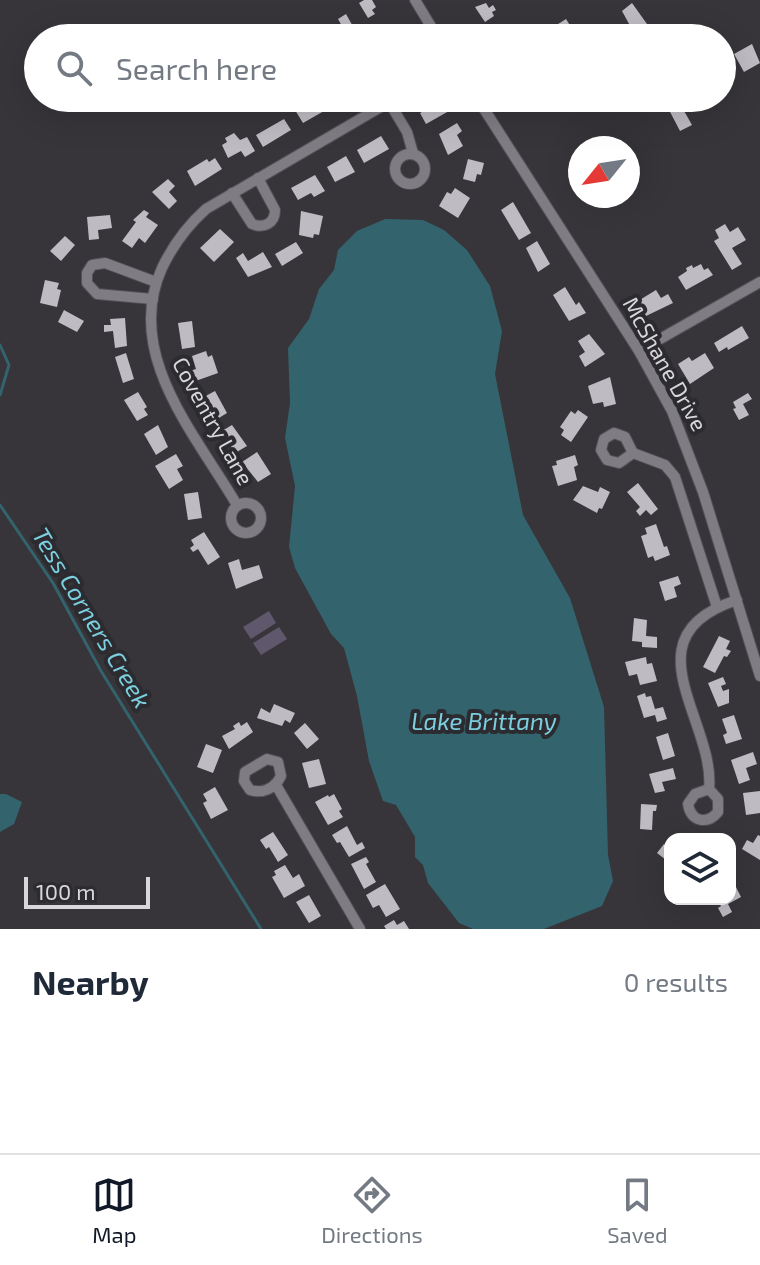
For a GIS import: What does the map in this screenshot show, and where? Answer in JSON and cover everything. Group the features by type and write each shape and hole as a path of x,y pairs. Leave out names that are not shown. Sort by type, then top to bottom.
{"street":[{"path":"417,4 429,24"},
{"name":"Coventry Lane","path":"237,505 160,373 152,343 156,282 183,232 206,209 371,112"},
{"path":"398,112 413,153"},
{"name":"McShane Drive","path":"486,112 667,400 687,445 760,676"},
{"path":"232,193 252,224 263,227 275,215 275,210 258,178"},
{"path":"153,299 97,294 87,283 87,273 92,265 105,263 156,282"},
{"path":"639,351 760,282"},
{"path":"633,453 665,465 675,477 717,607"},
{"path":"709,789 709,768 681,670 681,657 689,633 703,615 737,600"},
{"path":"276,785 360,929"}],"shaded area":[{"path":"269,611 276,623 251,639 243,627"},
{"path":"279,627 287,639 261,655 253,643"}],"water":[{"name":"Lake Brittany","path":"385,219 423,220 444,230 467,250 490,286 502,331 495,374 523,515 570,598 604,707 608,855 613,881 602,906 544,929 473,929 459,923 428,883 423,865 415,857 415,837 396,805 383,801 369,761 344,648 331,634 295,568 289,547 295,486 285,438 290,403 288,348 309,319 319,289 334,270 338,250 357,231"},
{"path":"0,794 22,802 14,824 0,832"}],"building":[{"path":"372,0 376,7 372,10 375,14 368,18 359,3"},
{"path":"486,3 496,10 492,12 494,16 485,22 475,7"},
{"path":"632,3 647,24 629,24 622,11"},
{"path":"346,14 352,24 341,24 338,19"},
{"path":"752,44 760,63 744,72 736,53"},
{"path":"296,112 322,112 303,123"},
{"path":"422,112 447,112 426,124"},
{"path":"670,112 685,112 692,125 680,131"},
{"path":"284,119 291,130 263,147 256,135"},
{"path":"457,123 462,131 457,135 463,146 448,155 439,134"},
{"path":"234,133 240,140 247,137 255,151 245,157 241,151 228,158 222,145 227,142 225,138"},
{"path":"381,136 389,149 364,163 357,150"},
{"path":"346,156 355,172 335,182 327,167"},
{"path":"215,158 222,169 195,186 187,171 207,159 209,162"},
{"path":"468,159 484,163 481,175 477,174 475,182 463,179"},
{"path":"315,175 325,191 314,197 311,193 298,200 291,188"},
{"path":"168,179 175,186 169,192 177,201 169,209 152,192"},
{"path":"455,188 470,198 458,218 439,206 447,192 451,194"},
{"path":"513,202 531,233 519,240 501,210"},
{"path":"144,210 149,213 146,217 158,225 145,243 139,238 132,248 122,241 136,222 133,220"},
{"path":"301,211 323,216 319,235 314,234 313,238 299,235"},
{"path":"110,215 112,228 98,230 99,239 89,240 87,217"},
{"path":"725,224 730,232 738,227 746,240 732,248 742,264 732,270 714,241 719,238 715,230"},
{"path":"220,229 234,242 214,262 200,248"},
{"path":"65,236 75,245 61,261 50,251"},
{"path":"537,241 550,264 538,272 526,248"},
{"path":"296,242 303,253 282,266 275,254"},
{"path":"263,252 272,267 248,277 236,258 243,253 248,261"},
{"path":"701,264 713,275 686,290 678,277 687,271 686,268"},
{"path":"45,280 59,283 57,289 61,290 57,307 40,303"},
{"path":"565,287 576,305 579,302 586,313 569,321 553,295"},
{"path":"656,290 661,298 668,294 673,303 646,316 638,301"},
{"path":"64,310 84,321 77,332 58,322"},
{"path":"125,318 127,346 115,348 113,331 104,332 104,325 111,325 110,319"},
{"path":"192,321 195,347 182,349 178,323"},
{"path":"742,326 749,338 719,352 714,343"},
{"path":"589,334 605,354 585,367 579,356 585,352 578,341"},
{"path":"206,351 208,357 212,355 218,373 190,383 187,372 196,369 192,356"},
{"path":"126,353 134,379 123,383 115,357"},
{"path":"705,353 714,368 690,384 678,364 689,357 692,361"},
{"path":"610,377 616,404 604,407 603,402 593,404 588,386"},
{"path":"215,391 227,413 214,421 202,398"},
{"path":"138,392 148,415 137,421 124,400"},
{"path":"748,393 752,399 743,404 749,415 739,420 733,402"},
{"path":"578,410 588,417 571,442 561,435 564,430 560,427 571,411 575,414"},
{"path":"158,425 168,447 156,455 144,434"},
{"path":"232,425 247,446 235,453 222,431"},
{"path":"257,452 271,474 258,482 242,462"},
{"path":"176,454 183,466 177,469 183,480 169,489 155,466"},
{"path":"575,455 577,480 558,486 552,466 557,465 556,461"},
{"path":"638,483 658,509 651,515 646,510 640,516 636,511 640,507 627,492"},
{"path":"583,486 598,492 600,487 610,492 597,513 573,500"},
{"path":"198,492 202,518 188,520 184,494"},
{"path":"656,524 670,555 655,561 653,556 648,558 641,536 647,534 645,528"},
{"path":"204,532 220,557 208,565 198,549 193,552 190,548 194,545 191,540"},
{"path":"239,559 242,570 259,565 263,578 236,589 228,563"},
{"path":"678,576 681,584 674,587 677,597 665,601 659,582"},
{"path":"634,618 647,620 646,636 657,637 657,648 642,647 642,642 632,641"},
{"path":"719,636 730,641 726,649 731,651 727,657 724,656 715,673 703,667"},
{"path":"646,657 647,664 652,663 657,681 640,685 637,674 629,676 625,662"},
{"path":"723,677 726,684 721,686 723,691 729,689 729,703 718,707 708,683"},
{"path":"645,693 646,697 651,696 655,709 663,707 667,719 657,722 655,715 644,718 637,696"},
{"path":"274,704 295,713 290,723 285,720 282,726 257,718 261,708 270,713"},
{"path":"734,715 742,739 726,744 723,735 727,733 722,719"},
{"path":"239,722 241,726 247,722 253,732 229,749 222,736 235,729 233,726"},
{"path":"305,723 319,739 307,749 294,733"},
{"path":"668,733 675,756 663,760 656,737"},
{"path":"206,744 222,750 213,773 197,767"},
{"path":"753,752 757,764 746,768 750,780 739,784 731,760"},
{"path":"319,759 326,784 309,788 302,763"},
{"path":"673,768 676,779 662,782 665,791 655,793 649,774"},
{"path":"215,787 228,810 211,819 203,803 207,801 203,794"},
{"path":"760,791 760,813 746,815 743,793"},
{"path":"334,794 343,817 328,825 315,802"},
{"path":"641,804 657,805 656,811 653,811 652,830 640,829"},
{"path":"347,826 357,845 362,842 365,848 349,857 332,835"},
{"path":"273,832 288,855 278,862 269,847 266,849 260,840"},
{"path":"758,835 760,860 742,849 747,840 753,843"},
{"path":"664,844 664,858 657,853"},
{"path":"366,857 369,862 366,864 376,882 364,889 351,864"},
{"path":"285,865 293,878 299,874 305,886 284,898 272,877 276,875 274,871"},
{"path":"385,884 400,909 386,917 379,905 373,908 366,895"},
{"path":"309,895 321,916 309,923 296,902"},
{"path":"728,905 732,912 723,917 718,908"},
{"path":"394,920 397,925 404,921 409,929 386,929 384,926"}],"waterway":[{"name":"Tess Corners Creek","path":"0,345 9,365 0,395"},
{"name":"Tess Corners Creek","path":"0,505 53,583 101,671 261,929"}]}
